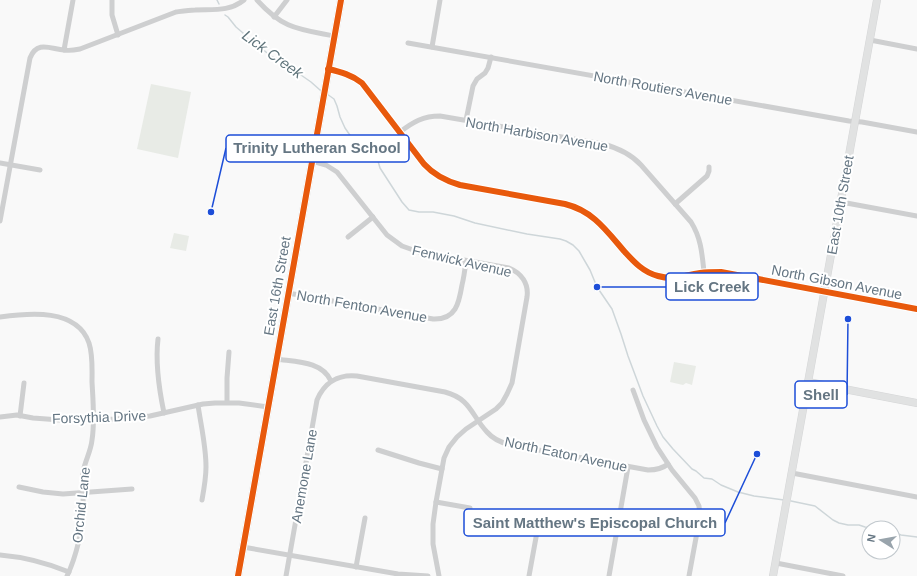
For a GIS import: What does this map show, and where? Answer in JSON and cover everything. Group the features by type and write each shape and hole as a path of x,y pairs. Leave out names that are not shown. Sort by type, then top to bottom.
{"street":[{"path":"64,50 73,0"},
{"path":"112,0 112,15 118,35"},
{"path":"0,221 30,58 34,50 42,47 64,50 82,48 176,12 194,10 222,10 236,6 244,0"},
{"path":"257,0 274,17 283,23 296,28 334,36"},
{"path":"274,17 287,0"},
{"name":"East 16th Street","path":"238,576 341,0"},
{"path":"432,47 440,0"},
{"name":"East 10th Street","path":"773,576 877,0"},
{"path":"870,40 917,49"},
{"name":"North Routiers Avenue","path":"408,42 491,58 917,132"},
{"path":"466,120 473,86 476,80 485,73 491,58"},
{"name":"North Gibson Avenue","path":"328,69 345,73 356,78 362,83 426,165 444,180 460,185 565,204 580,209 591,215 600,223 637,265 654,275 676,278 704,272 724,273 917,309"},
{"name":"North Harbison Avenue","path":"400,132 414,122 427,117 440,116 603,144 617,148 639,162 691,222 700,241 704,272"},
{"name":"Fenwick Avenue","path":"312,161 326,165 337,172 387,235 397,242 419,252 511,269 518,273 525,282 527,297 511,387 499,406 479,421"},
{"path":"0,163 40,170"},
{"path":"675,204 707,176 709,167"},
{"path":"841,202 917,216"},
{"path":"348,236 373,217"},
{"name":"North Fenton Avenue","path":"288,293 433,319 441,318 451,314 457,306 460,298 466,261"},
{"name":"Orchid Lane","path":"0,317 27,314 57,316 76,325 86,337 90,347 93,420 92,439 83,474 83,518 76,549 68,574"},
{"path":"158,339 157,369 164,413"},
{"path":"227,402 229,352"},
{"path":"276,359 317,366 326,372 331,381"},
{"name":"North Eaton Avenue","path":"331,381 340,377 354,376 448,393 466,403 490,434 496,439 505,443 653,470 668,464"},
{"name":"Anemone Lane","path":"286,576 317,400 321,391 331,381"},
{"path":"808,382 917,403"},
{"path":"20,416 24,383"},
{"path":"633,390 655,444 699,506 700,514 689,576"},
{"name":"Forsythia Drive","path":"0,417 20,416 60,420 132,418 164,413 198,405 227,402 268,407"},
{"path":"198,405 206,459 202,500"},
{"path":"439,576 433,540 433,524 446,453 464,430 479,421"},
{"path":"378,450 442,469"},
{"path":"609,576 628,466"},
{"path":"792,473 917,497"},
{"path":"19,487 57,494 132,489"},
{"path":"436,502 470,508"},
{"path":"356,567 365,518"},
{"path":"529,576 539,521"},
{"path":"243,547 356,567 402,574 428,576"},
{"path":"0,555 16,556 32,560 53,566 68,574"},
{"path":"776,563 843,576"}],"shaded area":[{"path":"151,84 191,92 178,158 137,149"},
{"path":"174,233 189,236 186,251 170,248"},
{"path":"674,362 696,366 692,385 686,383 683,385 670,382"}],"waterway":[{"name":"Lick Creek","path":"217,0 219,4"},
{"name":"Lick Creek","path":"225,15 249,41 255,43 272,57 280,59 322,91"},
{"name":"Lick Creek","path":"327,94 334,99 345,128 354,141 376,154 380,168 402,202 409,210 454,216 475,223 560,239 573,245 579,251 590,270 597,287 612,309 643,396 663,437 692,469 704,478 712,479 721,485 738,492 784,500"},
{"name":"Lick Creek","path":"791,501 815,506 839,523 861,526"},
{"name":"Lick Creek","path":"901,535 917,537"}],"cycle path":[{"path":"238,576 341,0"},
{"path":"328,69 346,74 362,83 424,164 436,174 460,185 565,204 584,211 605,229 635,263 653,274 675,278 703,273 721,272 917,309"}],"place":[{"name":"Trinity Lutheran School","path":"211,212"},
{"name":"Lick Creek","path":"597,287"},
{"name":"Shell","path":"848,319"},
{"name":"Saint Matthew's Episcopal Church","path":"757,454"}]}
